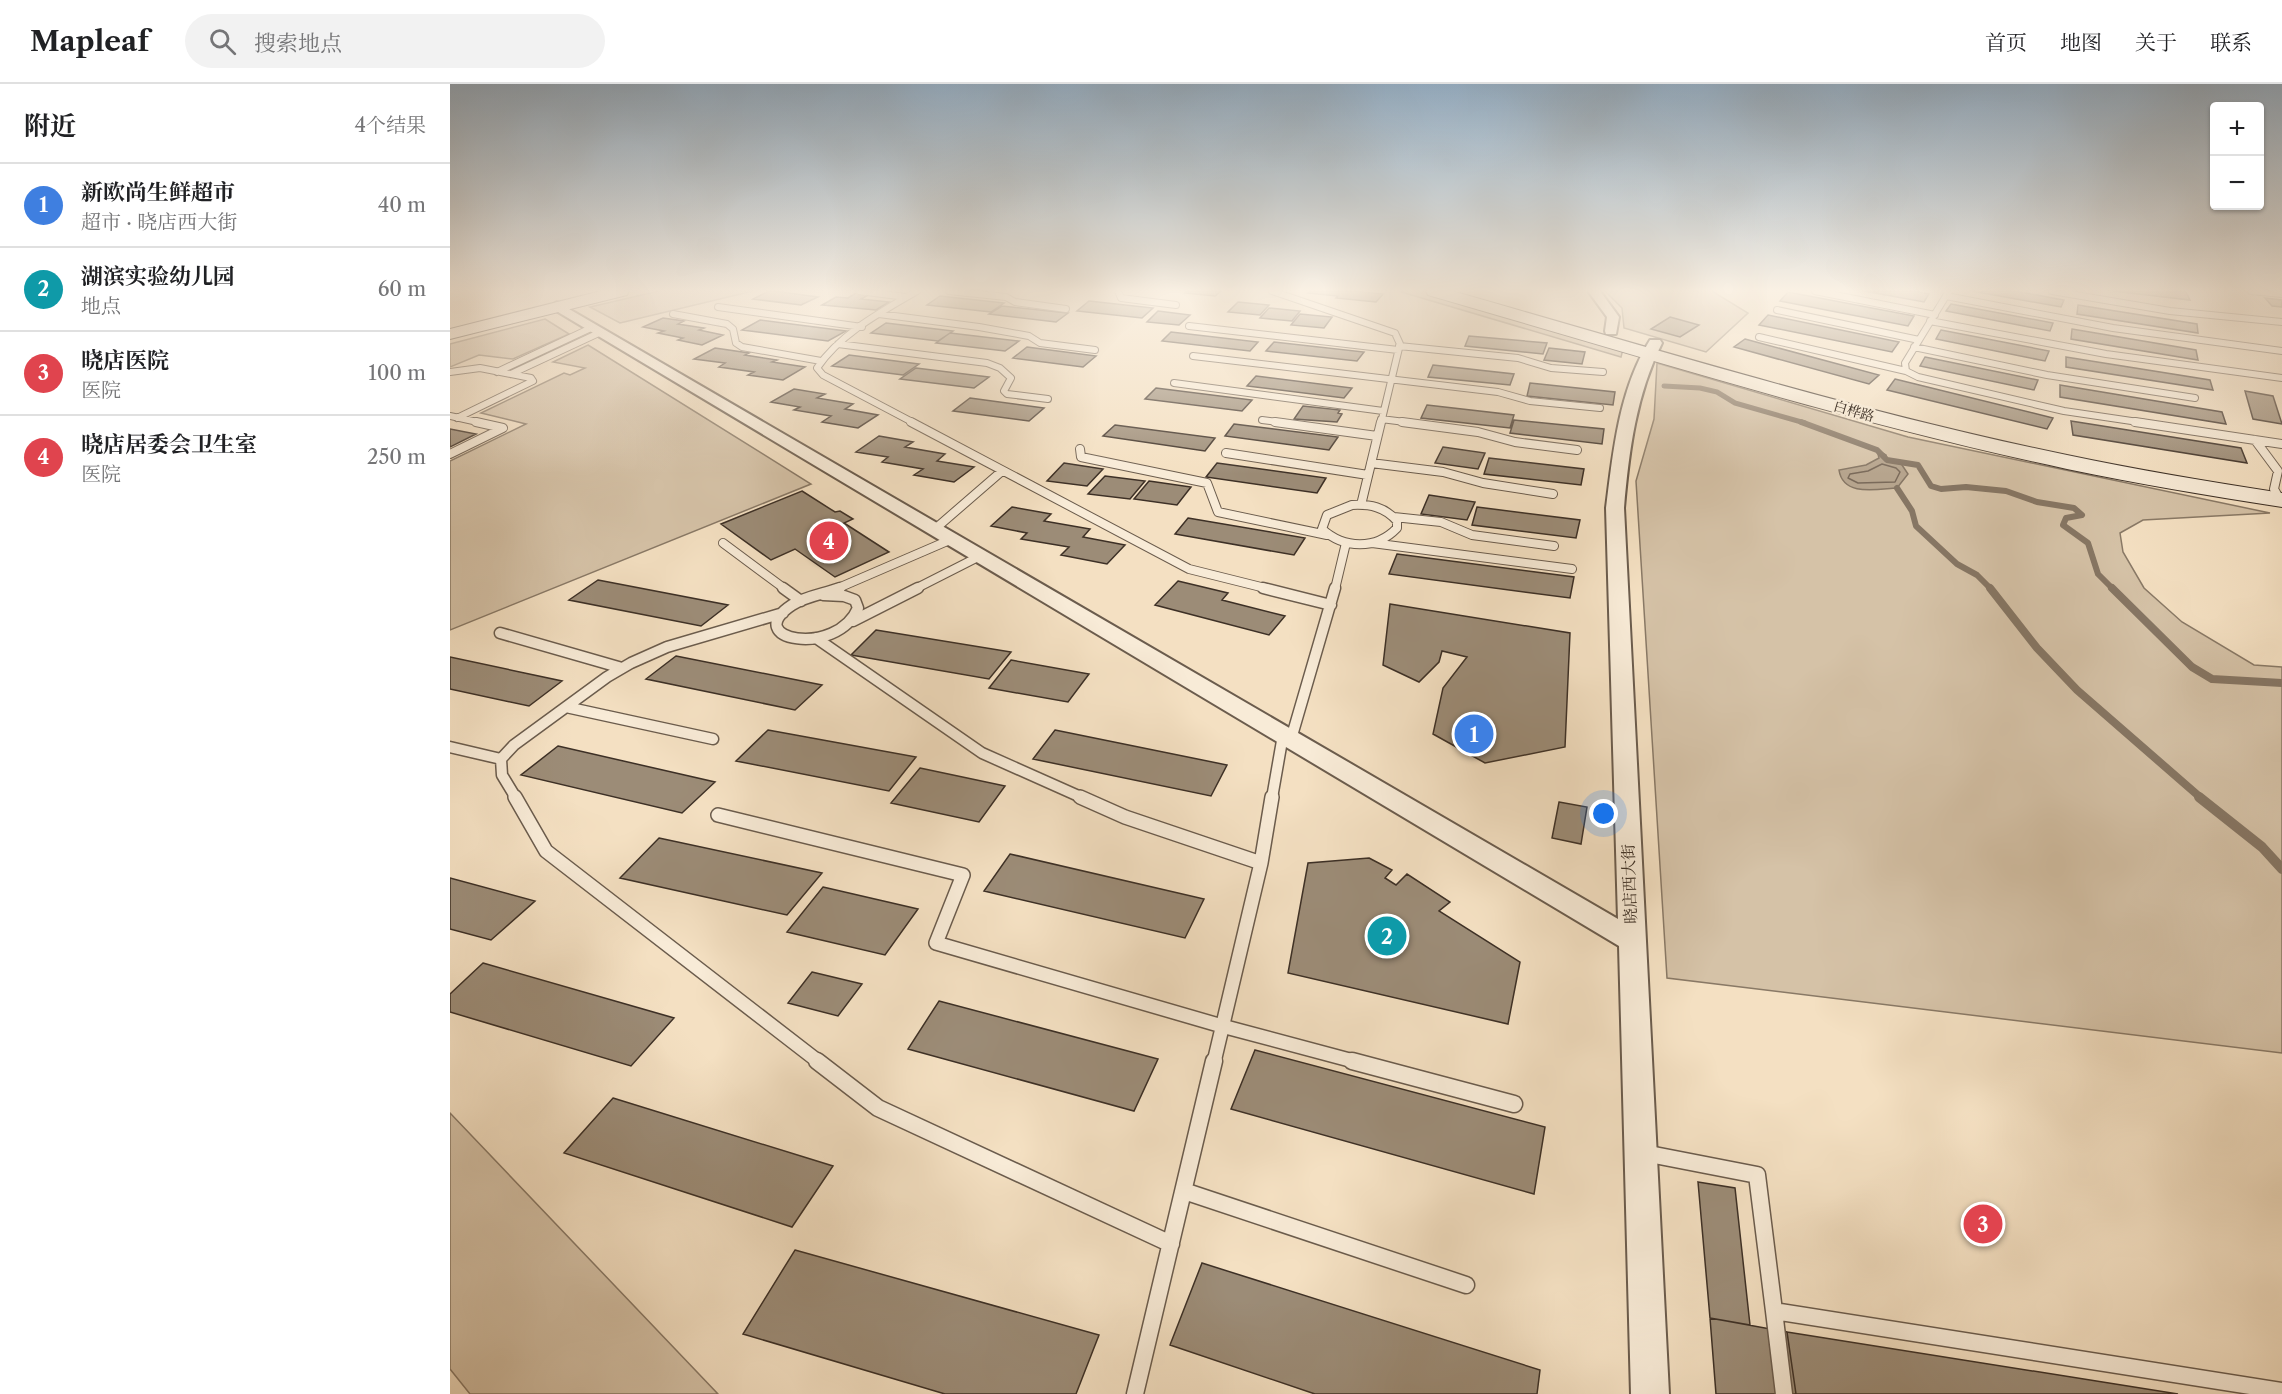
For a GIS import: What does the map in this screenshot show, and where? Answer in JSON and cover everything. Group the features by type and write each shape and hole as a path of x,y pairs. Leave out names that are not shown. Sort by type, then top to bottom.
{"street":[{"path":"635,352 1631,940"},
{"name":"晓店西大街","path":"1650,352 1643,364 1619,461 1615,508 1650,1394"},
{"name":"白桦路","path":"1665,352 1901,425 1987,446 2131,476 2280,495"}],"lane":[{"path":"497,372 544,352"},
{"path":"510,375 554,352"},
{"path":"771,352 821,361"},
{"path":"830,352 817,368 823,375 1189,569 1331,605"},
{"path":"902,352 987,363 1000,368 1011,378 1005,391 1007,394 1048,399"},
{"path":"1361,505 1398,352"},
{"path":"1448,352 1518,358 1551,368 1603,372"},
{"path":"1824,352 2064,411 2282,444"},
{"path":"1906,371 1905,363 1912,352"},
{"path":"1934,352 2047,375 2195,398"},
{"path":"2088,352 2197,369 2282,378"},
{"path":"1193,356 1498,392 1530,401 1600,408"},
{"path":"450,372 464,368 531,378 533,381 454,417"},
{"path":"1174,383 1382,415 1478,432 1515,442 1577,450"},
{"path":"450,454 502,428 454,417"},
{"path":"1262,420 1377,436"},
{"path":"2255,440 2278,471 2280,495"},
{"path":"1080,449 1081,457 1207,483 1218,512 1234,517 1327,534 1346,543 1372,543 1572,569"},
{"path":"1226,453 1368,476"},
{"path":"1371,463 1443,472 1483,483 1553,494"},
{"path":"1002,471 944,534 823,595 801,601 783,613 668,647 622,668 514,745 501,759 502,775 546,851 878,1108 1171,1244"},
{"path":"1327,534 1322,529 1325,516 1341,507 1361,505 1385,510 1394,517 1441,522 1472,534 1554,546"},
{"path":"1372,543 1392,534 1397,528 1394,517"},
{"path":"723,543 801,601"},
{"path":"1135,1394 1261,863 1287,737 1331,605 1346,543"},
{"path":"783,613 777,626 781,634 794,639 816,638 838,632 853,621 980,556"},
{"path":"823,595 847,596 855,600 859,606 853,621"},
{"path":"500,633 622,668"},
{"path":"816,638 982,753 1125,817 1261,863"},
{"path":"566,707 713,739"},
{"path":"450,747 501,759"},
{"path":"718,815 963,875 936,943 1222,1026 1514,1104"},
{"path":"1640,1153 1756,1175 1784,1394"},
{"path":"1184,1191 1466,1285"},
{"path":"1774,1311 2282,1391"}],"shaded area":[{"path":"450,352 528,352 513,359 479,355 450,367"},
{"path":"573,352 599,352 811,484 450,630 450,461 526,424 481,413 564,373 570,375 585,368 553,362"},
{"path":"1605,352 1622,352 1621,357"},
{"path":"1657,363 1908,437 2270,513 2143,520 2120,533 2123,552 2144,588 2182,622 2254,665 2282,667 2282,1053 1667,978 1636,481 1654,419"},
{"path":"450,1113 718,1394 470,1394 450,1369"}],"water":[{"path":"1877,450 1886,455 1887,460 1900,462 1908,474 1897,488 1862,490 1854,488 1842,479 1839,470 1866,465 1879,458"}],"building":[{"path":"707,352 743,352 749,353 745,355 777,360 772,362 805,367 783,380 748,375 754,372 719,367 725,363 694,359"},
{"path":"1020,352 1066,352 1096,356 1083,367 1013,358"},
{"path":"1276,352 1364,352 1357,361"},
{"path":"1547,352 1585,352 1582,364 1544,360"},
{"path":"1753,352 1794,352 1879,375 1869,384"},
{"path":"2001,352 2049,352 2045,361"},
{"path":"2150,352 2196,352 2198,360"},
{"path":"849,355 919,364 903,375 832,366"},
{"path":"1925,357 2038,380 2034,390 1920,366"},
{"path":"2066,357 2210,380 2213,390 2066,367"},
{"path":"1433,365 1514,374 1510,385 1428,377"},
{"path":"916,368 989,377 974,388 900,379"},
{"path":"1256,376 1352,388 1344,398 1247,386"},
{"path":"1895,379 2053,418 2047,429 1887,390"},
{"path":"1530,383 1615,392 1613,405 1527,396"},
{"path":"2060,385 2222,412 2226,424 2060,397"},
{"path":"1156,388 1252,400 1242,411 1145,399"},
{"path":"794,389 825,394 817,398 853,404 845,409 878,415 858,428 822,422 831,416 794,410 800,407 771,402"},
{"path":"2245,391 2273,396 2282,424 2253,419"},
{"path":"970,398 1044,408 1029,421 953,411"},
{"path":"1427,405 1514,415 1510,428 1421,418"},
{"path":"1303,406 1340,410 1338,413 1342,414 1337,422 1294,419"},
{"path":"1514,420 1604,429 1602,444 1510,433"},
{"path":"2071,421 2241,448 2247,463 2073,435"},
{"path":"1234,424 1338,437 1329,450 1225,436"},
{"path":"1115,425 1215,438 1205,451 1103,436"},
{"path":"450,429 476,434 450,447"},
{"path":"879,436 913,442 905,447 945,454 937,461 974,467 954,482 914,475 923,469 882,462 888,457 856,452"},
{"path":"1443,447 1485,453 1478,469 1435,463"},
{"path":"1489,458 1584,469 1581,485 1484,474"},
{"path":"1064,463 1103,469 1087,486 1047,481"},
{"path":"1217,463 1326,478 1317,493 1206,477"},
{"path":"1105,476 1145,481 1130,499 1088,494"},
{"path":"1149,481 1191,487 1177,505 1134,499"},
{"path":"802,491 835,512 840,511 853,519 844,523 889,552 835,577 795,549 771,560 721,524"},
{"path":"1429,495 1475,502 1467,520 1421,514"},
{"path":"1012,507 1051,514 1044,521 1090,529 1083,537 1125,545 1107,564 1061,555 1069,547 1021,539 1027,533 991,526"},
{"path":"1477,507 1580,520 1576,538 1472,525"},
{"path":"1188,518 1305,538 1294,555 1175,534"},
{"path":"1397,554 1574,577 1570,598 1389,574"},
{"path":"598,580 728,605 701,626 569,600"},
{"path":"1178,581 1228,593 1222,600 1285,616 1269,635 1155,605"},
{"path":"1390,604 1570,633 1565,747 1485,763 1433,734 1443,688 1467,657 1442,651 1439,662 1419,682 1383,665"},
{"path":"876,630 1011,652 989,679 851,655"},
{"path":"676,656 822,685 795,710 646,679"},
{"path":"450,657 562,681 529,706 450,689"},
{"path":"1011,660 1089,674 1068,702 989,688"},
{"path":"768,730 916,757 889,791 736,761"},
{"path":"1055,730 1227,765 1211,796 1033,759"},
{"path":"558,746 715,782 682,813 521,775"},
{"path":"920,768 1005,786 979,822 891,803"},
{"path":"1559,802 1587,807 1581,844 1552,838"},
{"path":"659,838 822,873 787,915 620,878"},
{"path":"1010,854 1204,899 1185,938 984,891"},
{"path":"1369,858 1392,870 1385,878 1396,885 1407,874 1450,902 1439,911 1520,962 1508,1024 1288,973 1308,863"},
{"path":"450,878 535,901 491,940 450,929"},
{"path":"823,887 918,909 885,955 787,932"},
{"path":"483,963 674,1018 631,1066 450,1012 450,994"},
{"path":"812,972 862,984 838,1016 788,1003"},
{"path":"939,1001 1158,1059 1134,1111 908,1049"},
{"path":"1255,1050 1545,1127 1534,1194 1231,1109"},
{"path":"613,1098 833,1166 792,1227 564,1153"},
{"path":"1698,1182 1735,1188 1750,1325 1710,1318"},
{"path":"795,1250 1099,1335 1076,1394 945,1394 743,1334"},
{"path":"1202,1263 1540,1370 1537,1394 1315,1394 1170,1345"},
{"path":"1710,1318 1787,1332 1796,1394 1716,1394"},
{"path":"1787,1332 2178,1394 1796,1394"}],"waterway":[{"path":"1664,386 1700,388 1717,392 1735,403 1805,423"},
{"path":"1801,422 1877,450 1887,460 1918,465 1931,486 1941,489 1966,487 2006,491 2037,502 2074,508 2082,515 2066,518 2063,525 2088,543 2098,574 2112,588"},
{"path":"1897,488 1912,511 1916,526 1957,564 1977,575 1990,588"},
{"path":"1990,588 2037,648 2077,690 2201,798"},
{"path":"2112,588 2192,667 2212,679 2282,683"},
{"path":"2199,797 2262,847 2282,869"}],"place":[{"name":"晓店居委会卫生室","path":"829,541"},
{"name":"新欧尚生鲜超市","path":"1474,734"},
{"name":"湖滨实验幼儿园","path":"1387,936"},
{"name":"晓店医院","path":"1983,1224"}]}
